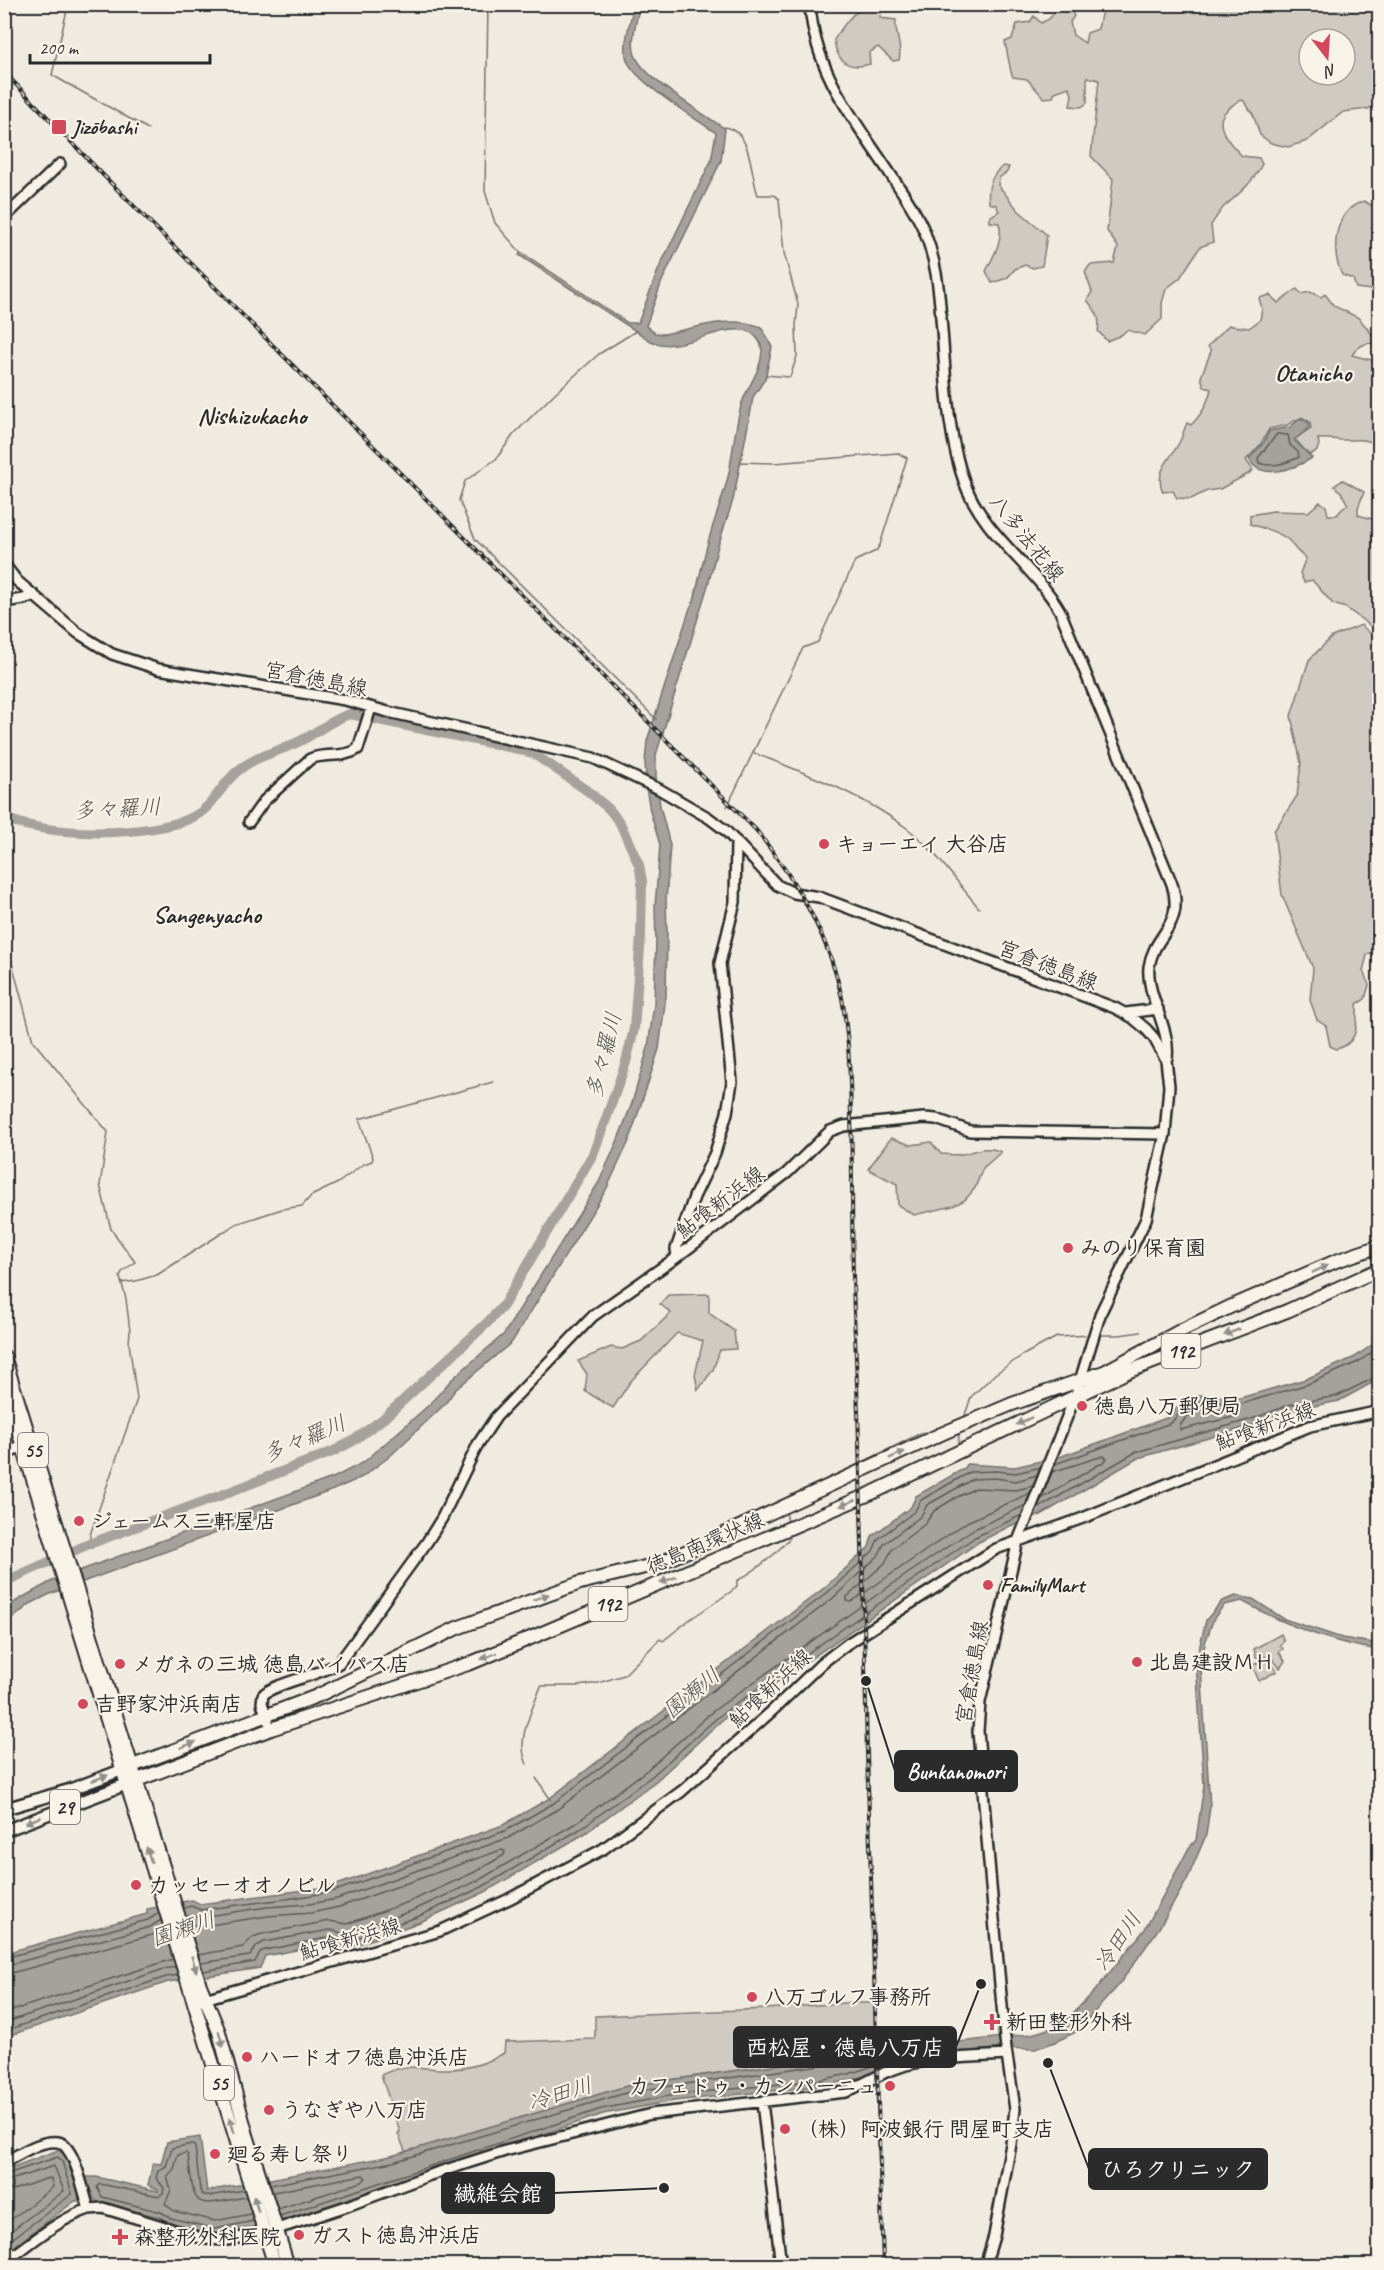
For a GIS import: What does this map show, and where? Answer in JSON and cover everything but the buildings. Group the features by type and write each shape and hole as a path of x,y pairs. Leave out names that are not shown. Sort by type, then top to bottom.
{"highway":[{"name":"徳島南環状線","path":"128,1768 350,1682 457,1628 580,1583 665,1560 941,1434 1033,1396 1123,1363 1178,1332 1232,1306 1267,1293 1336,1261 1380,1246"},
{"name":"徳島南環状線","path":"132,1782 272,1729 471,1663 872,1493 1076,1394 1127,1372 1287,1311 1380,1269"},
{"name":"55","path":"4,1356 58,1545 195,1986 200,2001 219,2032 255,2179 270,2229 275,2265"},
{"name":"55","path":"4,1385 27,1442"},
{"name":"55","path":"270,2229 288,2265"}],"main road":[{"name":"八多法花線","path":"810,4 812,28 818,54 830,81 916,213 933,256 938,286 952,444 966,486 982,517 1036,578 1060,611 1172,884 1176,897 1174,915 1149,967 1150,980 1165,1032 1168,1058 1166,1060"},
{"path":"4,218 60,164"},
{"name":"宮倉徳島線","path":"4,564 17,581 78,633 98,647 138,664 345,700 371,710 593,758 659,789 709,818 725,830 770,878 786,890 819,897 1126,1013 1150,1034 1166,1060 1169,1086 1165,1134 1146,1220 1105,1303 1076,1394 1020,1539 981,1697 978,1731 1007,2052"},
{"path":"4,602 34,595"},
{"path":"249,822 264,801 310,759 318,755 348,754 358,749 371,710"},
{"path":"677,1257 676,1250 690,1208 716,1153 730,1100 732,1082 720,963 721,951 735,902 736,841"},
{"path":"1126,1013 1158,1009"},
{"name":"鮎喰新浜線","path":"266,1716 262,1703 263,1695 267,1691 330,1668 346,1655 428,1542 478,1444 496,1418 582,1326 787,1173 836,1128 924,1118 936,1119 970,1131 1165,1134"},
{"name":"鮎喰新浜線","path":"200,2001 440,1931 509,1899 600,1851 682,1791 772,1712 822,1663 847,1644 996,1549 1083,1518 1310,1426 1380,1411"},
{"path":"4,1457 27,1442"},
{"path":"266,1716 272,1729"},
{"name":"29","path":"4,1809 69,1790 128,1768"},
{"name":"29","path":"4,1831 132,1782"},
{"path":"4,2263 57,2224 89,2209 110,2210 211,2240 227,2241 347,2206 430,2175 505,2151 651,2114 846,2091 886,2072 936,2059 1007,2052 1015,2109 994,2236 986,2265"},
{"path":"762,2102 781,2265"},
{"path":"4,2162 37,2146 59,2142 65,2145 72,2155 89,2209"}],"shaded area":[{"path":"867,5 875,5 881,11 880,18 896,20 900,49 899,60 893,61 878,47 869,53 870,64 862,66 850,65 838,54 834,40 852,16"},
{"path":"1052,5 1069,5 1074,16 1070,22 1073,35 1085,43 1087,33 1098,29 1103,5 1379,5 1379,103 1368,109 1343,112 1307,141 1288,147 1271,143 1260,135 1253,114 1243,100 1236,102 1223,116 1221,122 1224,134 1242,156 1259,158 1262,164 1251,181 1224,207 1211,225 1213,242 1200,247 1180,278 1166,289 1162,303 1162,319 1145,335 1127,330 1107,341 1098,331 1097,314 1087,300 1092,292 1085,272 1090,265 1114,263 1118,247 1107,231 1113,179 1091,156 1099,80 1087,77 1087,103 1081,107 1070,106 1072,94 1069,87 1055,92 1053,97 1044,98 1027,79 1013,77 1005,42 1012,39 1017,24 1030,22 1034,16 1041,23 1055,12"},
{"path":"1003,166 1009,167 1007,172 999,178 998,185 1018,210 1047,235 1042,266 1033,268 1025,265 1015,269 1007,278 992,283 986,271 997,248 1000,229 999,223 990,222 990,217 999,211 996,205 989,203 989,192 992,178"},
{"path":"1364,201 1379,210 1379,291 1356,288 1353,279 1342,275 1336,254 1337,232 1341,222 1346,213"},
{"path":"1297,289 1301,294 1310,292 1321,297 1325,294 1334,306 1359,318 1379,343 1361,346 1352,355 1379,362 1379,448 1366,440 1318,439 1317,451 1309,455 1295,439 1311,428 1310,422 1302,417 1287,425 1269,429 1260,445 1246,460 1253,470 1248,474 1220,489 1207,491 1191,499 1177,498 1173,491 1163,492 1160,478 1162,471 1180,441 1187,423 1191,425 1204,409 1211,389 1204,387 1201,377 1211,351 1208,346 1229,325 1249,328 1260,320 1262,309 1259,298 1270,295 1278,303"},
{"path":"1343,480 1364,492 1358,515 1379,519 1379,632 1346,608 1333,604 1312,580 1304,582 1300,573 1306,558 1286,538 1250,524 1250,515 1273,511 1308,512 1320,502 1326,506 1328,515 1337,515 1348,505 1341,492 1334,486"},
{"path":"1361,625 1379,641 1379,948 1367,955 1363,971 1369,985 1365,999 1357,1004 1353,1038 1349,1043 1336,1049 1330,1046 1326,1026 1317,1020 1310,1000 1313,968 1282,895 1274,831 1297,796 1301,763 1291,716 1309,660 1332,637"},
{"path":"891,1138 911,1145 931,1142 941,1154 960,1155 986,1149 1001,1152 983,1168 975,1188 965,1200 953,1206 914,1215 898,1205 897,1184 868,1169"},
{"path":"709,1294 709,1313 734,1331 736,1349 720,1350 713,1370 698,1390 695,1375 703,1341 677,1333 630,1382 613,1408 585,1391 587,1374 578,1361 611,1347 622,1349 641,1341 671,1313 660,1304 668,1295"},
{"path":"1281,1634 1284,1641 1280,1645 1283,1649 1279,1652 1285,1661 1280,1668 1270,1656 1256,1658 1254,1649"},
{"path":"1263,1661 1270,1662 1277,1671 1259,1681 1252,1665"},
{"path":"875,2003 876,2051 775,2066 773,2062 773,2065 627,2086 412,2150 405,2151 381,2075 404,2068 450,2069 474,2066 504,2053 505,2042 595,2039 595,2016 766,2009"}],"water":[{"path":"634,5 640,5 633,44 635,55 641,65 675,95 725,129 721,161 662,281 646,326 655,333 664,334 725,322 749,324 761,327 772,347 765,379 753,397 733,500 656,755 660,806 670,845 666,901 666,996 659,1049 629,1141 606,1190 512,1342 455,1390 445,1404 389,1457 362,1477 333,1490 50,1594 30,1604 5,1625 5,1610 54,1580 335,1477 364,1462 430,1404 451,1380 504,1334 599,1182 617,1142 632,1103 648,1048 654,1004 655,907 660,845 647,793 645,763 647,741 694,601 707,547 725,490 741,406 759,366 762,351 756,337 743,330 731,330 678,344 665,345 653,342 519,255 521,252 628,323 638,323 659,268 711,161 716,133 653,89 632,69 627,60 626,47"},
{"path":"1301,418 1309,423 1309,428 1294,440 1312,458 1297,466 1279,471 1261,470 1254,466 1249,459 1264,442 1269,431 1290,427"},
{"name":"園瀬川","path":"1379,1340 1379,1379 1339,1401 1294,1410 1254,1425 1138,1458 1041,1515 1010,1526 979,1542 721,1721 656,1781 584,1834 485,1892 420,1922 343,1950 333,1943 265,1956 260,1968 168,1982 5,2037 5,1953 147,1914 147,1909 192,1900 200,1904 334,1886 503,1825 550,1798 824,1588 869,1547 872,1536 911,1507 916,1496 965,1468 967,1464 1015,1467 1062,1456 1169,1417 1177,1407 1200,1395 1240,1398 1306,1379 1355,1357"},
{"path":"1236,1596 1253,1599 1284,1619 1342,1638 1379,1644 1379,1650 1343,1643 1309,1632 1242,1601 1224,1605 1214,1618 1205,1643 1201,1667 1210,1807 1206,1835 1187,1880 1159,1928 1118,1986 1076,2032 1035,2049 1000,2048 929,2057 851,2080 820,2086 674,2101 603,2114 286,2221 215,2235 169,2223 160,2217 99,2203 94,2199 85,2177 96,2177 158,2191 148,2185 153,2163 161,2164 167,2142 200,2137 207,2191 391,2156 627,2086 876,2051 1032,2034 1061,2025 1094,1992 1145,1929 1189,1848 1196,1840 1204,1785 1196,1662 1206,1620 1222,1601"},
{"path":"58,2150 68,2158 79,2195 78,2201 5,2253 5,2170"}],"waterway":[{"path":"56,4 67,10 52,75 148,129"},
{"path":"488,4 485,191 495,223 521,253"},
{"path":"724,127 733,130 745,145 758,195 774,195 779,199 784,253 798,304 797,356 790,377 765,375"},
{"path":"636,331 599,354 554,394 514,434 496,459 465,481 459,500 475,539 656,719"},
{"path":"727,807 803,648 818,642 855,561 876,551 880,545 907,458 898,453 774,463 740,462"},
{"name":"多々羅川","path":"4,817 22,824 70,832 126,831 175,824 201,812 213,801 233,775 247,764 298,742 350,714 534,754 589,792 609,809 620,823 639,865 642,881 641,935 634,1029 626,1062 593,1154 503,1306 384,1418 353,1441 332,1452 89,1544 4,1582"},
{"path":"754,753 853,795 908,829 945,866 979,908"},
{"path":"9,952 33,1041 108,1132 100,1185 111,1229 135,1262 122,1272 120,1277 126,1299 130,1331 129,1343 137,1399 90,1535 89,1544"},
{"path":"121,1283 157,1275 236,1224 282,1209 302,1206 311,1196 338,1183 362,1165 372,1161 373,1158 359,1119 493,1082"},
{"path":"1097,1335 1141,1332"},
{"path":"964,1418 971,1397 995,1374 1023,1355 1057,1337 1090,1335"},
{"path":"819,1484 923,1432"},
{"path":"958,1446 959,1434"},
{"path":"786,1512 788,1522"},
{"path":"527,1764 524,1755 524,1735 541,1686 578,1686 624,1675 660,1639 663,1641 732,1591 737,1586 737,1581 765,1562 790,1538 789,1533"},
{"path":"536,1778 551,1800"}],"railway":[{"path":"4,72 103,175 756,830 784,868 809,909 829,952 842,998 850,1071 853,1280 883,2266"}],"place":[{"name":"Jizōbashi","path":"59,127"},
{"name":"キョーエイ 大谷店","path":"824,844"},
{"name":"みのり保育園","path":"1068,1248"},
{"name":"徳島八万郵便局","path":"1082,1406"},
{"name":"ジェームス三軒屋店","path":"79,1521"},
{"name":"FamilyMart","path":"988,1585"},
{"name":"北島建設ＭＨ","path":"1137,1662"},
{"name":"メガネの三城 徳島バイパス店","path":"120,1664"},
{"name":"Bunkanomori","path":"866,1681"},
{"name":"吉野家沖浜南店","path":"83,1704"},
{"name":"カッセーオオノビル","path":"136,1885"},
{"name":"西松屋・徳島八万店","path":"981,1984"},
{"name":"八万ゴルフ事務所","path":"752,1997"},
{"name":"新田整形外科","path":"992,2022"},
{"name":"ハードオフ徳島沖浜店","path":"247,2057"},
{"name":"ひろクリニック","path":"1048,2063"},
{"name":"カフェドゥ・カンパーニュ","path":"890,2086"},
{"name":"うなぎや八万店","path":"269,2110"},
{"name":"（株）阿波銀行 問屋町支店","path":"785,2129"},
{"name":"廻る寿し祭り","path":"215,2154"},
{"name":"繊維会館","path":"664,2188"},
{"name":"ガスト徳島沖浜店","path":"299,2235"},
{"name":"森整形外科医院","path":"120,2237"}],"district":[{"name":"Otanicho","path":"1313,373"},
{"name":"Nishizukacho","path":"252,416"},
{"name":"Sangenyacho","path":"207,915"}],"water label":[{"name":"冷田川","path":"1117,1941"},
{"name":"冷田川","path":"560,2093"}]}
